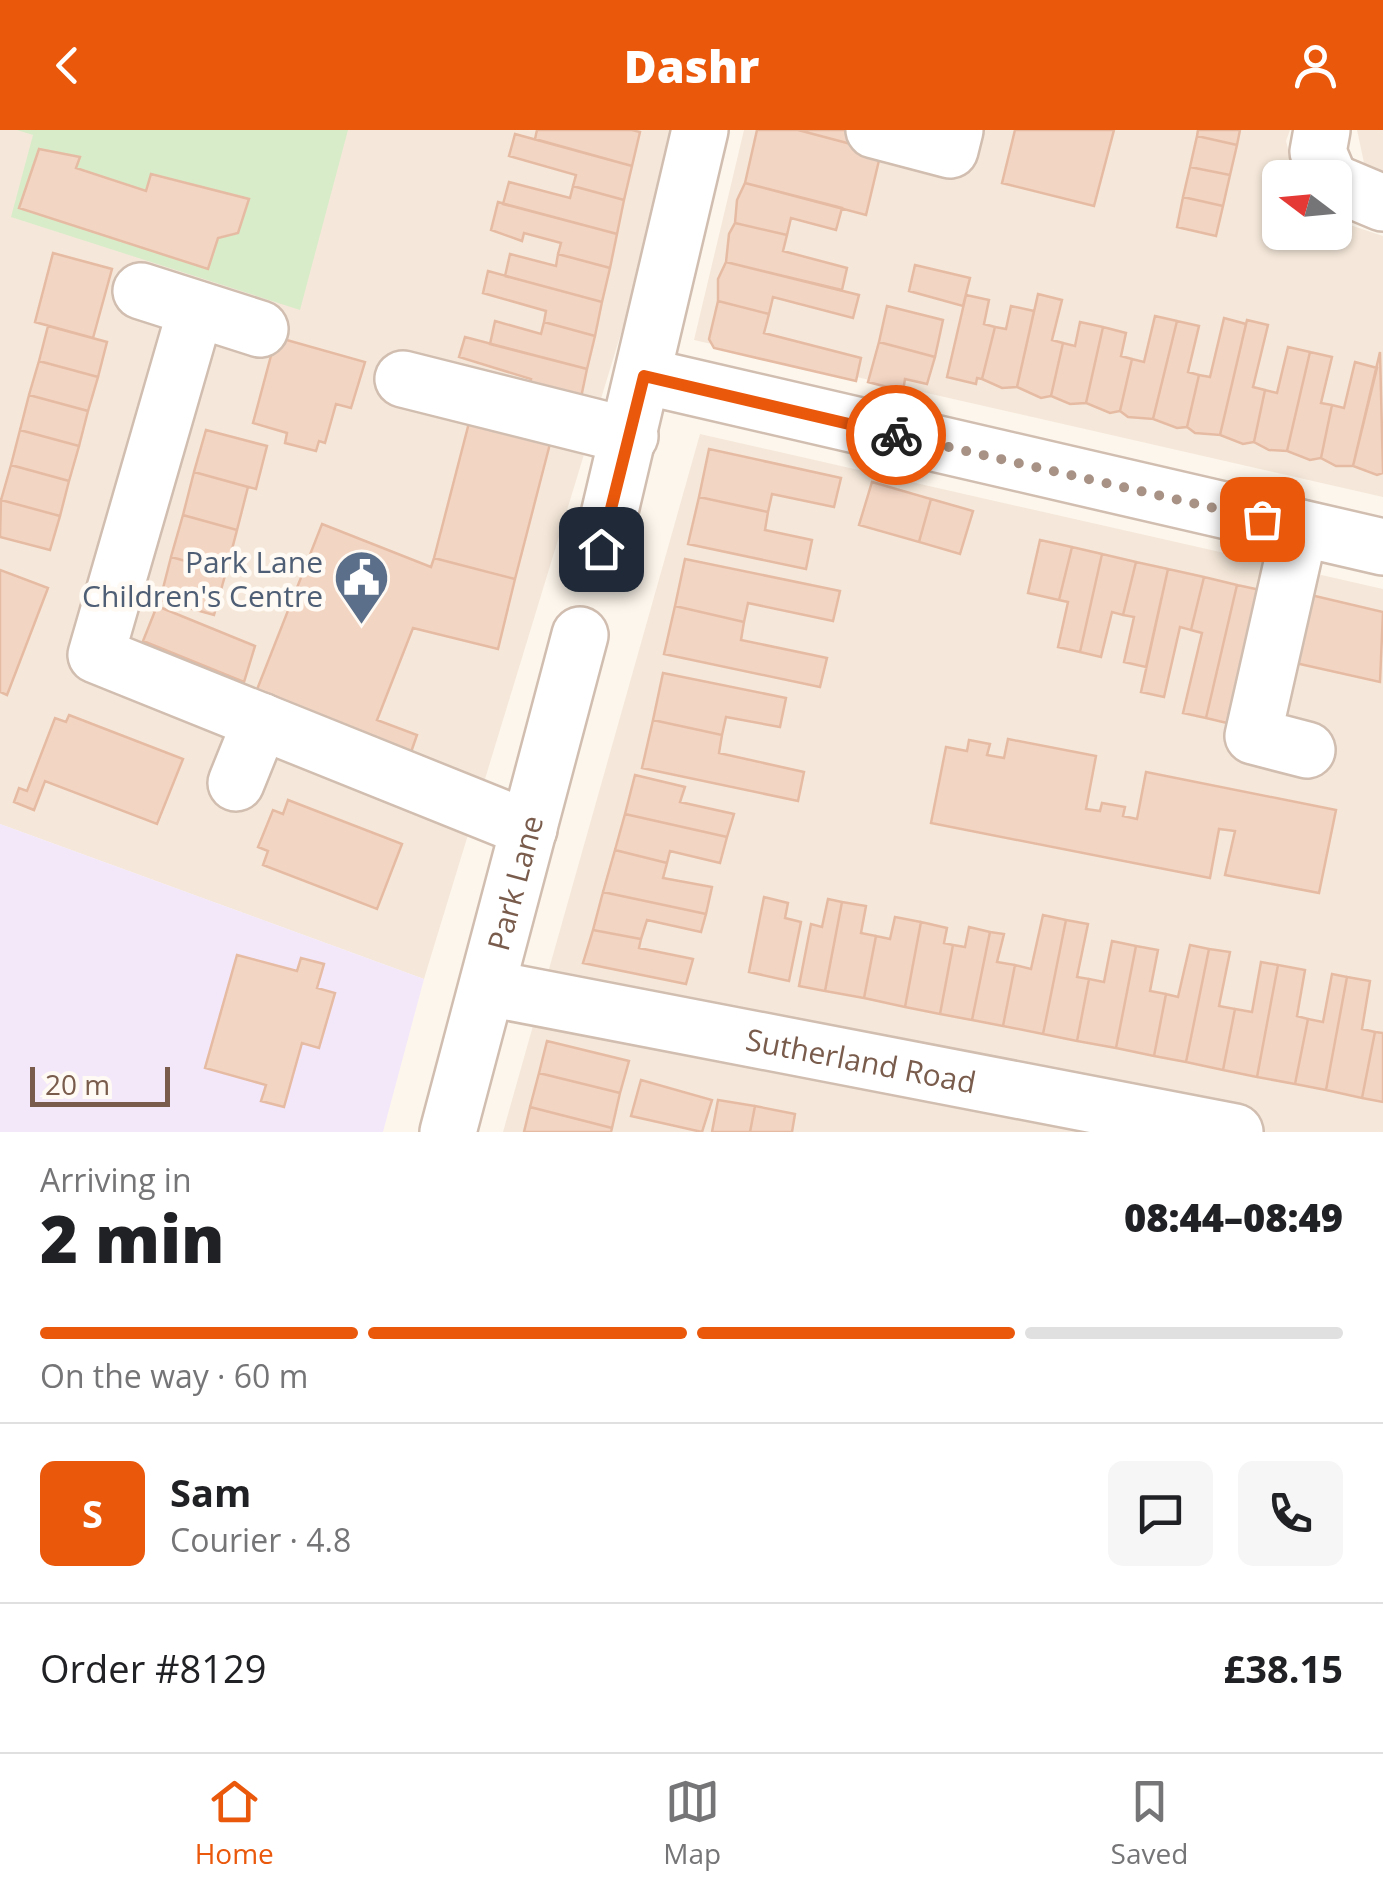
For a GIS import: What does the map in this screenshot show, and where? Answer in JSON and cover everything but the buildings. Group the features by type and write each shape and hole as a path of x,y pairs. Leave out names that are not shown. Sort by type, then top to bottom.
{"street":[{"path":"601,549 700,130"},
{"path":"874,130 950,150 955,130"},
{"path":"1321,160 1318,152 1322,130"},
{"path":"1352,191 1383,203"},
{"path":"141,290 260,329"},
{"path":"196,309 96,656 529,828"},
{"path":"644,376 1383,547"},
{"path":"403,380 630,436"},
{"path":"1300,528 1253,736 1307,750"},
{"name":"Park Lane","path":"448,1132 580,635"},
{"path":"236,783 261,721"},
{"name":"Sutherland Road","path":"488,988 1234,1132"}],"shaded area":[{"path":"0,130 683,130 424,979 0,824"},
{"path":"744,130 1290,130 1286,141 1291,160 1262,160 1262,250 1352,250 1352,226 1383,236 1383,497 694,340"},
{"path":"1357,130 1383,130 1383,182 1367,177"},
{"path":"700,434 1383,589 1383,1132 503,1132"},
{"path":"0,824 424,979 383,1132 0,1132"}],"green space":[{"path":"17,130 348,130 300,310 11,217 33,135"}],"way so far":[{"path":"896,435 1262,519"}],"place":[{"name":"Park Lane Children's Centre","path":"362,627"}],"route":[{"path":"601,549 644,376 896,435"}]}
